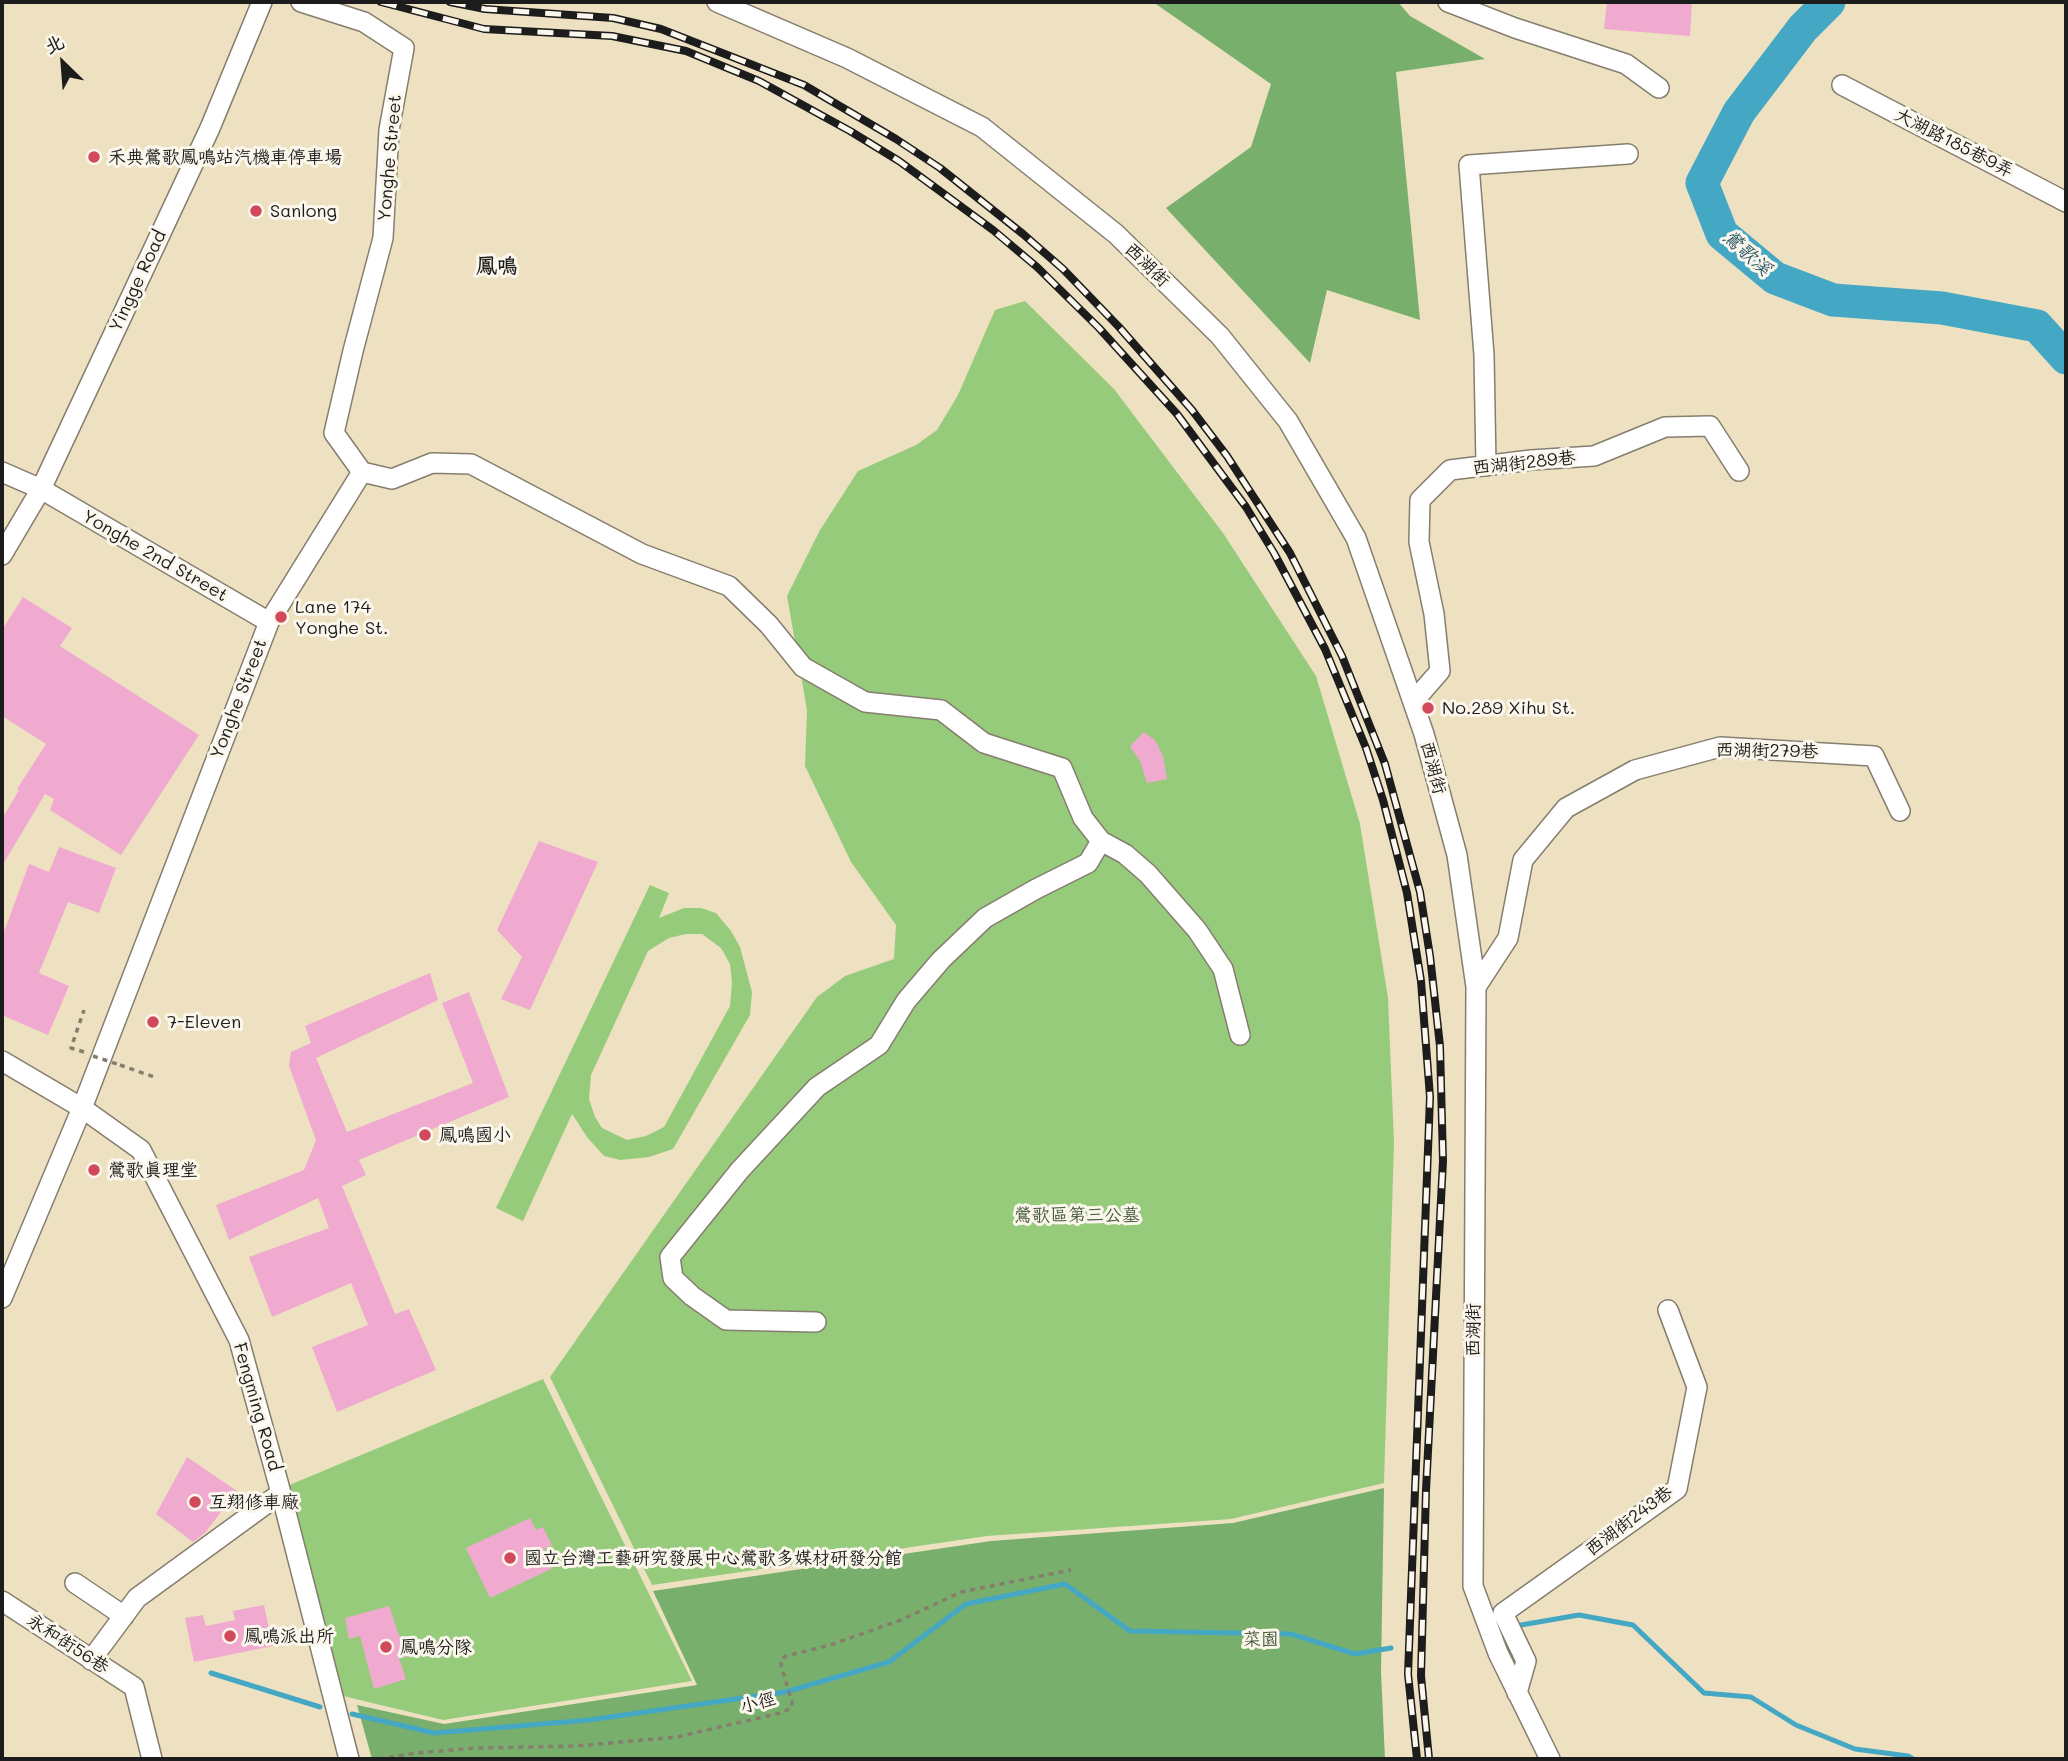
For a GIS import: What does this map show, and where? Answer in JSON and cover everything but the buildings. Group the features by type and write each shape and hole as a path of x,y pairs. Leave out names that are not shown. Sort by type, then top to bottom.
{"street":[{"name":"Yingge Road","path":"2,555 41,489 210,128 262,2"},
{"name":"Yonghe Street","path":"2,1298 82,1108 269,622 362,472 334,433 383,238 389,130 404,48 364,22 301,2"},
{"name":"西湖街","path":"717,2 847,58 982,127 1116,234 1220,336 1287,421 1356,538 1424,734 1457,855 1476,987 1473,1586 1498,1653 1550,1759"},
{"path":"1448,2 1515,28 1626,64 1659,88"},
{"name":"大湖路185巷9弄","path":"1842,85 2066,202"},
{"path":"1486,466 1484,355 1469,165 1628,154"},
{"name":"西湖街289巷","path":"1413,702 1440,671 1434,614 1419,542 1420,500 1450,470 1594,456 1665,427 1710,426 1740,471"},
{"path":"362,472 392,479 432,463 471,464 642,554 729,586 769,625 803,667 865,702 941,710 984,743 1062,768 1083,818 1101,841 1125,854 1148,874 1197,930 1223,969 1240,1035"},
{"name":"Yonghe 2nd Street","path":"2,472 41,489 269,622"},
{"name":"西湖街279巷","path":"1476,987 1508,938 1523,860 1566,808 1635,770 1720,747 1874,755 1900,811"},
{"path":"816,1322 726,1320 692,1296 673,1278 670,1257 740,1170 817,1087 879,1045 906,1001 941,960 985,918 1088,863 1101,841"},
{"name":"Fengming Road","path":"2,1060 82,1108 141,1150 239,1340 349,1759"},
{"name":"西湖街243巷","path":"1517,1693 1527,1661 1503,1613 1677,1489 1697,1387 1668,1310"},
{"path":"91,1660 137,1598 281,1493"},
{"path":"75,1583 124,1616"},
{"name":"永和街56巷","path":"2,1601 134,1687 152,1759"}],"path":[{"path":"84,1010 71,1048 157,1078"},
{"name":"小徑","path":"379,1759 465,1749 576,1745 677,1737 785,1712 792,1707 781,1665 781,1659 786,1656 830,1645 901,1620 961,1592 1071,1570"}],"green space":[{"path":"1153,2 1398,2 1410,16 1485,59 1396,72 1420,320 1327,290 1310,363 1166,208 1251,147 1271,84"},
{"name":"鶯歌區第三公墓","path":"1025,301 1114,389 1223,533 1316,676 1360,824 1388,998 1394,1142 1384,1483 1231,1519 987,1536 652,1585 550,1377 817,997 845,976 894,959 896,925 851,862 805,766 807,710 787,596 820,530 858,471 916,445 937,430 958,395 995,310"},
{"path":"650,885 669,893 659,918 684,908 701,908 716,913 740,947 752,992 750,1015 673,1149 649,1157 620,1160 604,1156 572,1114 523,1221 496,1208","holes":["702,934 721,948 730,964 730,1006 664,1127 646,1136 627,1140 602,1128 595,1117 589,1099 591,1075 648,951 669,938"]},
{"path":"543,1379 692,1681 443,1720 343,1696 287,1486"},
{"name":"菜園","path":"1384,1488 1381,1672 1385,1759 372,1759 357,1705 444,1724 697,1685 653,1591 991,1541 1233,1523"}],"waterway":[{"name":"鶯歌溪","path":"1829,2 1803,28 1739,112 1702,183 1722,234 1775,278 1833,300 1942,308 2037,326 2066,358"},
{"path":"352,1714 434,1733 589,1720 785,1692 889,1662 966,1604 1065,1584 1130,1631 1291,1634 1355,1654 1391,1648"},
{"path":"1521,1625 1579,1615 1633,1625 1704,1693 1751,1697 1796,1725 1855,1749 1908,1756 1913,1759"},
{"path":"211,1673 320,1707"}],"railway":[{"path":"381,2 484,29 612,36 686,51 759,81 899,161 993,230 1037,267 1099,328 1177,414 1246,507 1274,553 1325,649 1366,748 1383,800 1407,893 1421,981 1430,1097 1408,1674 1417,1759"},
{"path":"450,2 485,9 613,18 661,29 804,85 896,139 940,168 1023,234 1063,269 1119,327 1192,410 1227,456 1290,553 1342,656 1385,764 1420,892 1430,956 1440,1046 1443,1161 1426,1490 1421,1676 1429,1759"}],"place":[{"name":"禾典鶯歌鳳鳴站汽機車停車場","path":"94,157"},
{"name":"Sanlong","path":"256,211"},
{"name":"Lane 174 Yonghe St.","path":"281,617"},
{"name":"No.289 Xihu St.","path":"1428,708"},
{"name":"7-Eleven","path":"153,1022"},
{"name":"鳳鳴國小","path":"425,1135"},
{"name":"鶯歌真理堂","path":"94,1170"},
{"name":"互翔修車廠","path":"195,1502"},
{"name":"國立台灣工藝研究發展中心鶯歌多媒材研發分館","path":"510,1558"},
{"name":"鳳鳴派出所","path":"230,1636"},
{"name":"鳳鳴分隊","path":"386,1647"}],"district":[{"name":"鳳鳴","path":"497,267"}]}
